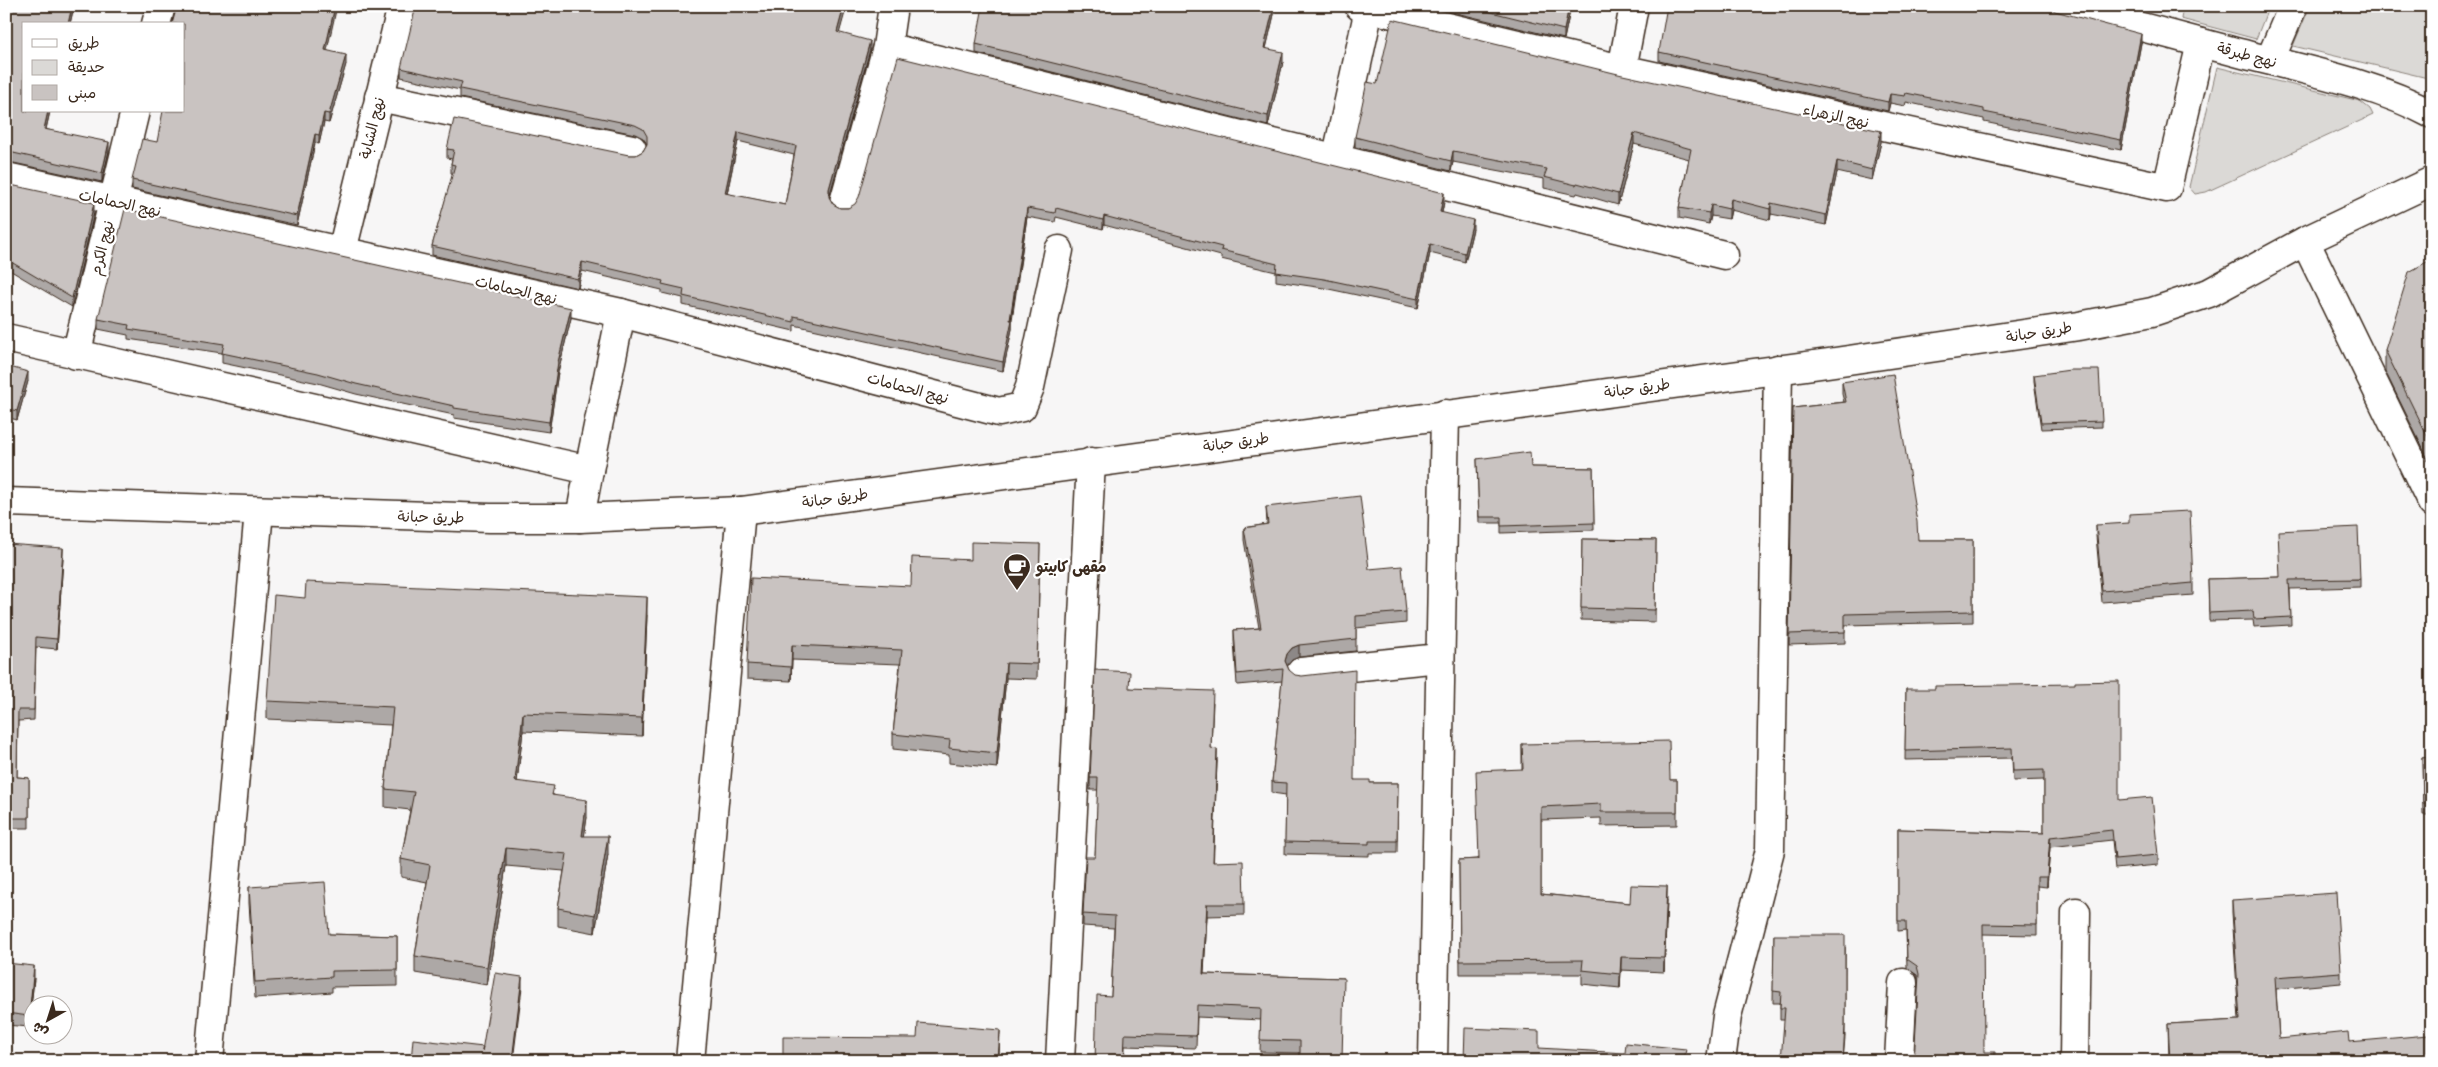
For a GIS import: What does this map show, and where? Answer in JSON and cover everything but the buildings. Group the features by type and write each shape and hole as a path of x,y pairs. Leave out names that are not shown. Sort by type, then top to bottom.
{"street":[{"path":"157,22 161,6"},
{"name":"نهج الشابة","path":"342,251 402,6"},
{"path":"844,202 887,47 894,6"},
{"path":"1622,69 1634,6"},
{"name":"نهج طبرقة","path":"2059,6 2152,17 2201,43 2351,82 2412,104 2432,114"},
{"path":"2270,60 2293,6"},
{"path":"1336,160 1364,8"},
{"name":"نهج الزهراء","path":"1364,8 1622,69 2167,188 2201,43"},
{"path":"887,47 1724,255"},
{"path":"379,97 632,149"},
{"name":"نهج الكرم","path":"76,355 135,112"},
{"name":"نهج الحمامات","path":"6,177 621,313 999,412 1022,407 1030,387 1059,250"},
{"name":"طريق حبانة","path":"6,502 373,516 580,518 741,511 2069,328 2152,312 2209,293 2305,241 2432,181"},
{"path":"2305,241 2432,503"},
{"path":"580,518 621,313"},
{"path":"6,338 589,470"},
{"path":"1721,1061 1727,1016 1770,850 1778,369"},
{"path":"1433,1061 1444,414"},
{"path":"1060,1061 1091,462"},
{"path":"209,1061 259,511"},
{"path":"690,1061 741,511"},
{"path":"1302,672 1440,658"},
{"path":"2074,1061 2076,912"},
{"path":"1899,1061 1903,983"}],"green space":[{"path":"2183,6 2269,6 2256,39 2181,19"},
{"path":"2310,6 2432,6 2432,79 2293,46"},
{"path":"2217,67 2360,101 2370,109 2373,115 2206,192 2195,194 2189,187"}],"place":[{"name":"مقهى كابيتو","path":"1017,591"}]}
